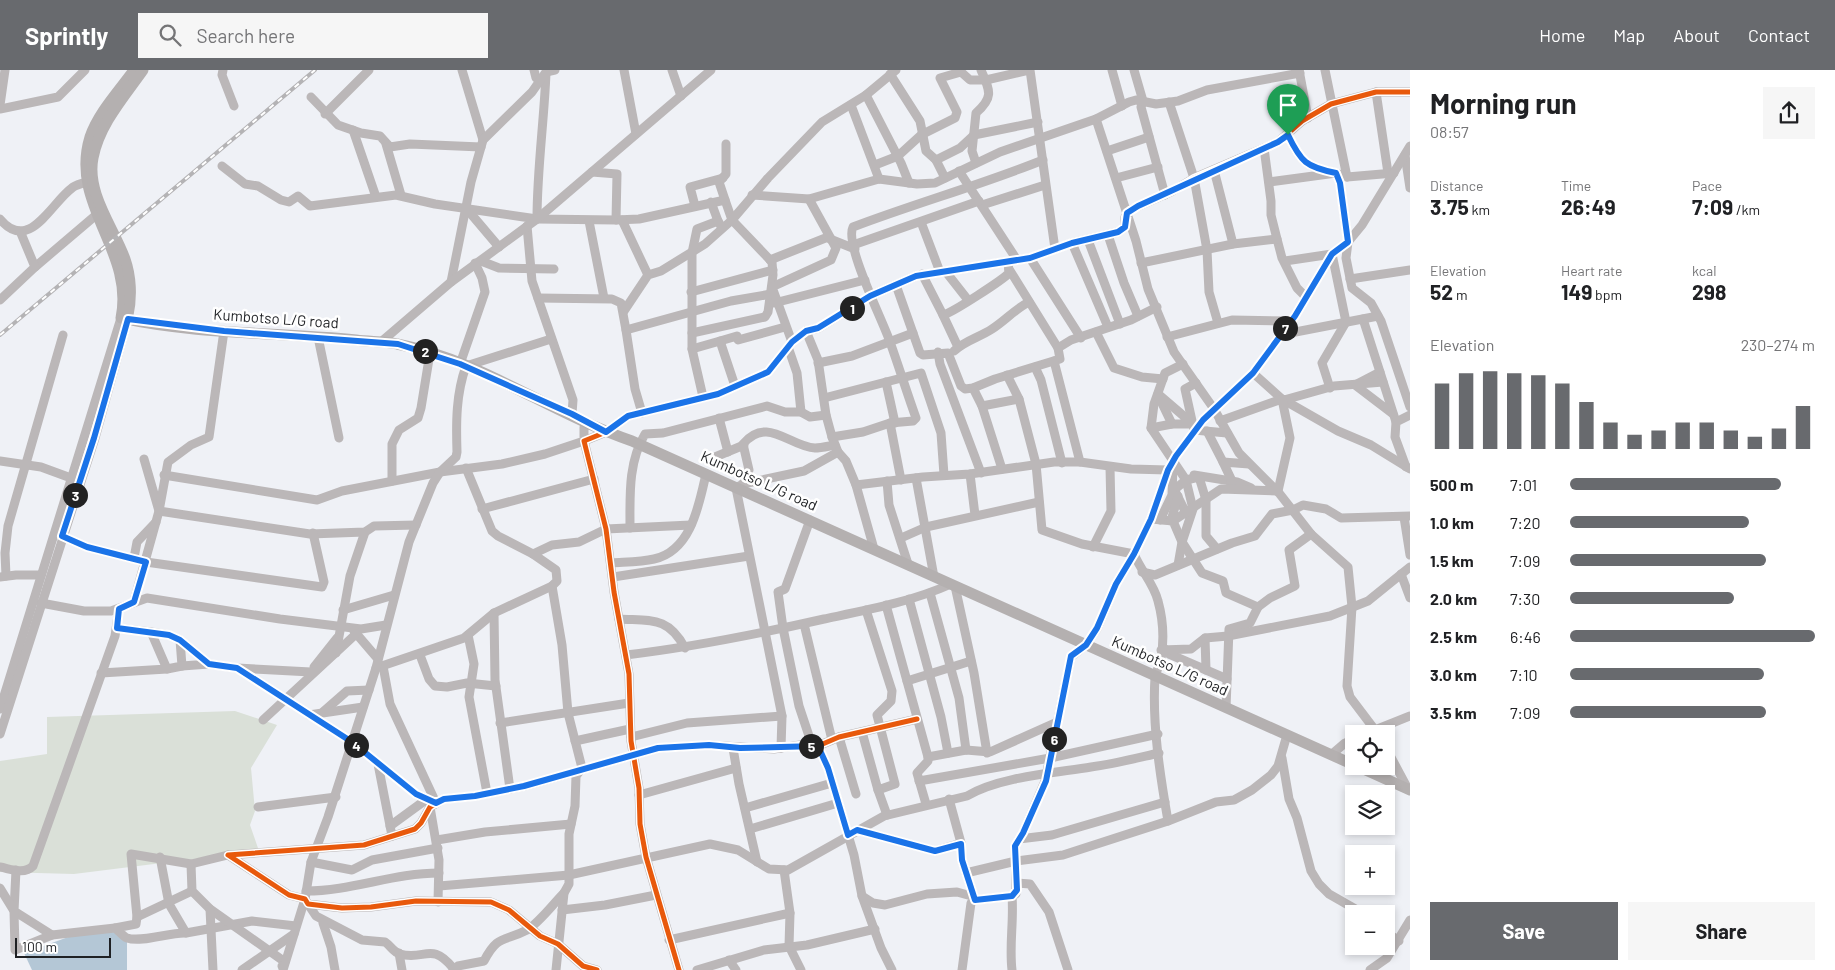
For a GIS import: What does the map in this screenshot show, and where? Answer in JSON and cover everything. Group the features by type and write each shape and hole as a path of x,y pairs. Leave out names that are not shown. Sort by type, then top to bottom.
{"main road":[{"path":"124,318 131,298 126,261 86,182 85,156 90,135 103,111 134,70"},
{"path":"100,212 92,160 99,138 108,121 144,70"},
{"name":"Kumbotso L/G road","path":"124,318 224,331 381,342 430,353 463,365 572,414 606,432 739,486 934,577 1345,761"},
{"name":"Kumbotso L/G road","path":"1376,775 1409,789"}],"street":[{"path":"0,105 5,70"},
{"path":"0,109 58,97 85,70"},
{"path":"223,70 222,74 234,106"},
{"path":"325,114 369,70"},
{"path":"451,282 482,143 462,70"},
{"path":"534,70 536,78 548,71"},
{"path":"624,70 636,134"},
{"path":"672,70 681,96"},
{"path":"381,342 451,282 537,219 711,70"},
{"path":"875,165 898,156 921,135 957,116 940,78 934,70"},
{"path":"976,163 972,151 976,113 987,103 990,90 981,70"},
{"path":"940,78 961,71 970,80 986,80 1029,70 1055,249"},
{"path":"1112,70 1122,106"},
{"path":"1134,70 1142,101 1141,107 1165,195"},
{"path":"1325,70 1347,177"},
{"path":"386,144 396,147 410,144 482,143 532,92 548,71"},
{"path":"537,219 537,172 548,71"},
{"path":"752,194 809,200 879,179 926,185 1040,138 1096,119 1129,102 1142,101 1156,104 1169,102 1276,73 1300,71 1308,118"},
{"path":"703,397 692,349 692,253 696,229 732,220 752,194 822,122 866,95 893,72 911,111 920,121 921,135 926,151 936,160 945,178"},
{"path":"1376,92 1391,173"},
{"path":"164,475 310,500 342,491 392,481 440,472 502,464 545,454 606,432 628,416 688,403 718,394 768,372 790,345 806,331 818,328 870,296 922,274 1012,264 1072,243 1123,230 1127,213 1138,206 1165,195 1194,178 1264,148 1288,135 1293,128 1331,104 1376,92 1410,92"},
{"path":"866,95 898,156 909,183"},
{"path":"311,97 325,114 338,125 380,136 386,144 401,196"},
{"path":"1169,102 1194,178 1207,250 1209,292 1218,323"},
{"path":"851,105 879,179"},
{"path":"1096,119 1127,213 1148,289 1167,337 1214,409 1227,433 1249,464 1278,492 1311,534 1348,567 1352,607 1347,686 1350,697 1372,725"},
{"path":"936,160 960,148 974,135 1038,122"},
{"path":"353,130 376,197"},
{"path":"1288,135 1299,158 1310,168 1347,177 1391,173"},
{"path":"1107,151 1149,137"},
{"path":"726,144 726,174 720,182 732,220 770,260 773,270 771,291 774,303 785,327 797,373 800,412"},
{"path":"1156,519 1173,467 1194,427 1226,400 1253,373 1289,320 1295,316 1305,296 1332,254 1348,242 1362,225 1391,173 1405,156 1410,146"},
{"path":"1264,148 1271,215 1277,239 1297,288 1305,296"},
{"path":"1405,156 1410,188"},
{"path":"739,486 804,471 835,445 863,432 893,423 913,421 916,418 890,341 870,296 854,247 851,230 853,227 968,186 1004,176 1043,160"},
{"path":"222,166 242,182 258,186 285,202 296,196 300,197 310,206 376,197 401,196 427,202 537,219 589,221 619,220 725,200"},
{"path":"1116,178 1158,167"},
{"path":"1214,170 1233,244"},
{"path":"950,354 961,386 964,389 973,388 1061,358 1058,348 1029,302 981,203 959,171"},
{"path":"592,172 617,174 619,220 648,275"},
{"path":"1269,182 1336,173"},
{"path":"1336,173 1340,183 1348,242 1346,258 1352,288 1370,303 1378,316 1406,383 1410,407"},
{"path":"695,206 690,186 723,178"},
{"path":"0,219 8,228 20,231 39,223 72,187 86,182"},
{"path":"770,260 829,238 854,247 921,222 1045,185"},
{"path":"626,330 771,291 831,260 836,248 809,200"},
{"path":"711,202 720,224"},
{"path":"466,208 499,247"},
{"path":"0,300 100,212"},
{"path":"589,221 604,298"},
{"path":"921,222 943,272 968,300"},
{"path":"624,312 648,275 661,271 692,253 720,224"},
{"path":"527,226 530,268 551,339 573,400 572,414"},
{"path":"20,231 36,267"},
{"path":"1108,235 1124,283 1138,316"},
{"path":"1142,263 1233,244 1277,239"},
{"path":"1088,240 1120,324"},
{"path":"1072,243 1108,327"},
{"path":"1285,261 1332,254"},
{"path":"1330,388 1322,363 1346,322 1332,254"},
{"path":"1030,258 1081,338"},
{"path":"478,262 499,268 554,269"},
{"path":"278,970 284,966 306,898 310,862 335,798 363,707 379,664 386,625 409,542 440,472 453,460 457,452 456,414 460,381 485,292 478,262"},
{"path":"944,315 952,312 1004,278 1012,264"},
{"path":"691,292 773,270"},
{"path":"1350,280 1410,270"},
{"path":"922,274 944,315 958,347"},
{"path":"692,334 764,317 774,303 865,280"},
{"path":"896,285 921,354 938,352 950,354"},
{"path":"538,298 604,298 621,303 624,312 635,389 642,412"},
{"path":"950,354 958,347 992,329 1013,315 1016,309 1029,302"},
{"path":"1058,348 1071,340 1120,324 1156,307"},
{"path":"1280,335 1378,316"},
{"path":"0,709 71,478 124,318"},
{"path":"0,734 94,438 124,318"},
{"path":"1363,318 1394,418 1395,437 1408,468"},
{"path":"1167,337 1218,323 1243,319 1289,320"},
{"path":"692,349 737,336 738,340 785,327"},
{"path":"134,602 159,511 164,475 168,462 209,437 224,331"},
{"path":"806,331 818,363 826,415 835,445 846,461 856,485 874,549"},
{"path":"1096,332 1114,368 1142,377 1163,379"},
{"path":"818,363 852,356 913,333"},
{"path":"41,575 3,577 8,526 63,335"},
{"path":"318,337 339,438"},
{"path":"463,365 551,339"},
{"path":"720,341 735,386"},
{"path":"938,352 940,364 980,473"},
{"path":"392,481 392,444 399,430 418,418 430,353"},
{"path":"1054,361 1080,462"},
{"path":"1178,565 1189,511 1186,480 1173,467 1151,428 1158,394 1165,373 1183,364"},
{"path":"1035,367 1042,380 1062,463"},
{"path":"1355,385 1380,372"},
{"path":"824,398 921,373 924,376 942,433 944,475"},
{"path":"1253,373 1283,399 1338,431 1370,445 1408,468"},
{"path":"1007,375 1019,399 1036,464 1042,530 1093,547 1134,554"},
{"path":"886,382 901,480"},
{"path":"1220,421 1283,399 1330,388 1383,382"},
{"path":"1194,427 1185,389 1196,383"},
{"path":"1355,385 1394,418 1410,416"},
{"path":"973,388 982,406 1002,469"},
{"path":"1158,394 1172,424"},
{"path":"1158,394 1194,427"},
{"path":"982,406 1019,399"},
{"path":"1278,492 1290,438 1283,399"},
{"path":"630,528 633,456 645,434 663,433 767,406 785,412 800,412 810,417 826,415"},
{"path":"720,418 728,452"},
{"path":"590,424 584,428 584,441 606,530 629,674 631,733 639,795 640,824 656,895 679,970"},
{"path":"1151,428 1172,424 1227,433"},
{"path":"1207,431 1232,481"},
{"path":"715,457 744,445 748,437 770,432 781,434 815,448 835,445"},
{"path":"744,445 750,470 739,486 763,632 782,716 781,748"},
{"path":"144,460 159,511"},
{"path":"0,461 27,464 71,478"},
{"path":"856,485 980,473 1036,464 1080,462 1110,467 1173,467 1198,476 1232,481 1256,491"},
{"path":"1223,462 1249,464"},
{"path":"1093,547 1111,511 1110,467"},
{"path":"1173,467 1175,491 1172,521 1182,542 1202,573 1223,581 1226,593 1258,607"},
{"path":"379,664 420,655 468,635 494,613 552,586 557,581 557,573 533,554 492,531 466,468"},
{"path":"612,563 654,559 665,556 674,549 692,526 696,517 706,474"},
{"path":"970,474 975,515"},
{"path":"862,896 873,903 885,905 935,894 957,892 975,898 1012,896 1016,894 1015,846 1047,774 1071,656 1086,645 1097,628 1116,584 1172,495 1186,480 1198,476"},
{"path":"1198,476 1206,500 1206,536 1217,549"},
{"path":"916,478 926,527 924,534 934,577"},
{"path":"482,509 594,479"},
{"path":"887,481 889,505 908,564"},
{"path":"1227,489 1232,481"},
{"path":"1156,519 1172,521 1221,489 1278,492"},
{"path":"1175,491 1189,511"},
{"path":"901,538 926,527 1039,502"},
{"path":"1142,572 1155,575 1217,549 1255,536 1272,514 1293,510 1303,505 1326,509 1341,518 1407,517 1410,555"},
{"path":"159,511 313,534 365,532 374,526 416,525"},
{"path":"810,520 785,589 778,592 783,628 799,706 810,739 818,746 832,783 848,835 862,896 892,970"},
{"path":"134,558 137,542 156,522"},
{"path":"533,554 552,545 579,542 606,530 692,526"},
{"path":"365,532 350,576 343,610 349,629 379,664 390,704 431,803 437,844 438,902"},
{"path":"62,536 87,547 146,562 322,587 324,582 313,534"},
{"path":"1226,708 1229,629 1250,624 1258,607 1270,598 1295,586 1289,550 1311,534"},
{"path":"1134,554 1158,599 1161,615 1163,650 1156,675 1158,734 1168,821"},
{"path":"613,577 749,556"},
{"path":"1163,650 1191,649 1206,638 1228,636 1330,616 1368,600 1410,567"},
{"path":"1401,574 1410,598"},
{"path":"626,655 684,648 804,624 909,599 953,585 971,661 986,752"},
{"path":"552,586 562,645 568,712 582,768"},
{"path":"930,593 959,698 966,750"},
{"path":"343,610 394,595"},
{"path":"41,602 84,611 111,611 134,602 154,599 349,629 386,625"},
{"path":"909,599 941,717 948,753"},
{"path":"886,605 928,757 928,761 918,770 926,804"},
{"path":"0,867 29,870 33,866 117,628 119,609"},
{"path":"866,610 892,691 891,701 878,713 880,728 895,784 878,790"},
{"path":"494,613 496,686 510,789"},
{"path":"619,619 646,621 670,627 677,632 684,648"},
{"path":"804,624 836,739 856,794"},
{"path":"117,628 169,635 180,640 209,664"},
{"path":"296,690 339,636 349,629"},
{"path":"263,720 336,653 349,629"},
{"path":"151,632 167,669"},
{"path":"468,635 474,664 469,697 487,793"},
{"path":"336,653 339,636"},
{"path":"1206,638 1206,670"},
{"path":"180,640 182,666"},
{"path":"1163,650 1227,679"},
{"path":"420,655 429,680 436,686 447,687 472,683 496,686"},
{"path":"907,681 971,661"},
{"path":"101,674 209,664 237,668 311,672"},
{"path":"237,668 352,742 416,794 431,803"},
{"path":"323,712 347,691 369,690"},
{"path":"500,723 629,703"},
{"path":"308,714 363,707"},
{"path":"575,741 687,723 782,716"},
{"path":"1391,725 1410,716"},
{"path":"390,826 431,803 444,799 510,789 658,748 709,745 733,748 818,746 836,739 917,719"},
{"path":"928,757 966,750 986,752 999,750 1057,722"},
{"path":"862,732 887,815"},
{"path":"920,781 1050,758 1158,734"},
{"path":"966,873 1016,861 1063,855 1168,821 1203,807 1234,800 1252,790 1271,775 1278,766 1287,735"},
{"path":"1331,755 1345,743"},
{"path":"733,748 757,862"},
{"path":"439,886 569,875 710,844 738,850 769,868 784,870 796,867 848,835 887,815 926,804 949,800 1021,778 1159,753"},
{"path":"1282,755 1289,799 1297,818 1311,871 1319,884 1329,894 1348,905"},
{"path":"378,764 392,836"},
{"path":"1395,764 1409,789"},
{"path":"306,898 316,916 362,940 385,942 399,953 434,953 442,956 453,969 480,964 484,961 491,948 503,938 530,927 564,893 569,884 571,824 575,806 576,776 582,768"},
{"path":"639,795 736,768"},
{"path":"745,808 832,783"},
{"path":"258,807 335,798"},
{"path":"949,800 961,844 966,873 975,898"},
{"path":"1019,839 1052,835 1165,802"},
{"path":"16,870 15,950 52,935 136,924 138,917 130,854 160,857 192,864 228,855 250,852 364,845 418,827 431,803"},
{"path":"750,829 838,803"},
{"path":"310,862 352,870 372,860 485,832 571,824"},
{"path":"857,830 935,851 961,844"},
{"path":"228,855 289,895 342,908 371,907 416,901 491,902 509,910 540,936 558,944 583,966 597,970"},
{"path":"160,857 169,904 186,932"},
{"path":"192,864 192,891 210,909 270,950 284,966"},
{"path":"784,870 790,913 789,946 801,970"},
{"path":"306,898 330,891 421,873 439,873"},
{"path":"1017,883 1030,884 1049,912 1068,970"},
{"path":"0,888 14,911 52,935"},
{"path":"138,917 169,904 192,891"},
{"path":"556,970 564,893"},
{"path":"562,910 605,905 656,895"},
{"path":"1012,896 1014,916 1010,949 1012,970"},
{"path":"962,970 969,906 975,898"},
{"path":"210,909 212,970"},
{"path":"669,940 790,913"},
{"path":"1370,970 1387,958 1410,920"},
{"path":"115,928 127,938 162,937 171,932 186,932 252,921 295,930"},
{"path":"323,923 331,946 335,970"},
{"path":"697,970 764,950 807,945 874,929"},
{"path":"242,970 295,930"},
{"path":"1395,938 1399,941"},
{"path":"399,953 402,970"},
{"path":"729,960 736,970"}],"shaded area":[{"path":"235,711 277,725 251,768 255,811 250,825 259,851 74,874 0,872 0,761 47,754 47,717"}],"water":[{"path":"105,929 127,938 127,970 32,970 24,953 85,931"}],"railway":[{"path":"0,335 315,70"}],"cycle path":[{"path":"679,970 646,857 640,824 639,788 631,741 629,674 614,592 606,529 584,441 606,432 628,416 718,394 768,372 792,342 806,331 819,328 870,296 916,276 1030,258 1072,243 1118,232 1125,227 1125,217 1130,210 1171,192 1194,178 1278,142 1302,121 1331,104 1376,92 1410,92"},
{"path":"597,970 583,966 558,944 540,936 509,910 491,902 416,901 371,907 342,908 308,904 305,899 289,895 228,855 364,845 415,829 421,823 430,807 444,799 475,796 525,786 658,748 709,745 774,749 800,745 818,746 839,737 917,719"}],"route":[{"path":"1288,135 1299,158 1310,168 1336,173 1340,183 1348,242 1332,254 1328,263 1308,290 1295,316 1289,320 1253,373 1203,420 1176,456 1168,470 1151,519 1134,554 1116,584 1097,628 1086,645 1071,656 1046,781 1023,833 1015,846 1017,890 1016,894 1012,896 975,900 962,860 961,844 935,851 857,830 848,835 828,768 818,746 800,745 774,749 709,745 658,748 544,778 524,786 475,796 444,799 436,803 416,794 352,742 237,668 209,664 180,640 169,635 117,628 119,609 134,602 146,562 76,544 62,536 94,438 128,319 224,331 398,344 460,364 572,414 606,432 628,416 688,403 718,394 768,372 779,356 806,331 818,328 870,296 916,276 930,272 946,272 1030,258 1072,243 1123,230 1125,227 1125,217 1130,210 1171,192 1194,178 1278,142 1288,135"}]}
